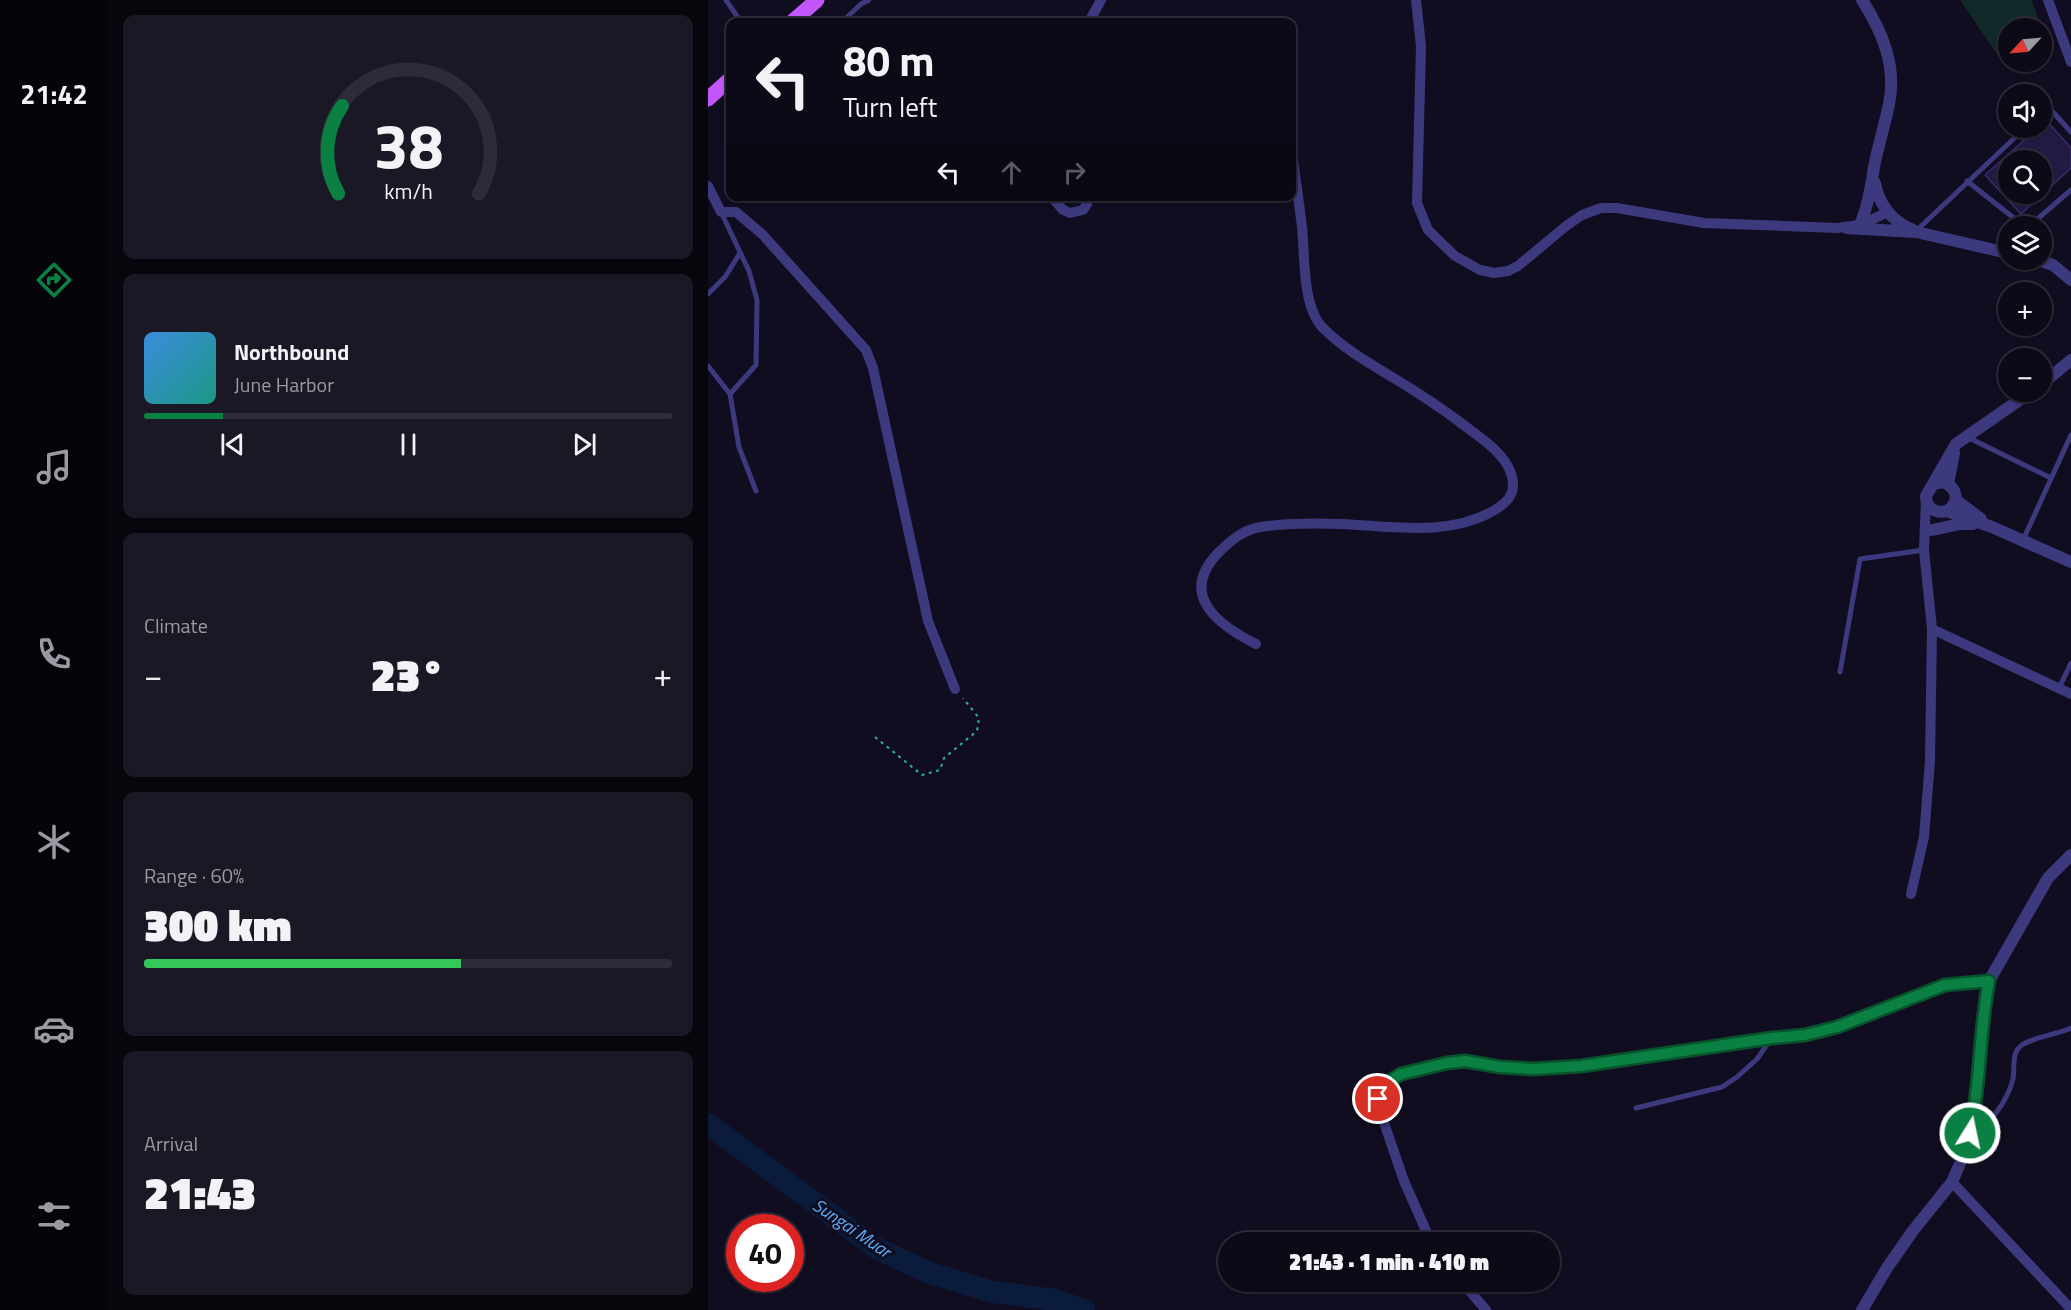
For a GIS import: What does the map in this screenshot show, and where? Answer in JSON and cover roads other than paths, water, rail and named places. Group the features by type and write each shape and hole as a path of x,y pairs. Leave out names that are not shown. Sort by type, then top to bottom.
{"main road":[{"path":"800,18 817,0"},
{"path":"708,99 726,83"}],"street":[{"path":"1091,18 1101,0"},
{"path":"1416,0 1421,46 1417,203 1428,230 1455,255 1480,270 1494,273 1508,271 1518,266 1566,226 1582,215 1601,208 1617,208 1704,224 1916,232 1998,251"},
{"path":"1860,225 1868,204 1892,86 1885,42 1862,0"},
{"path":"2048,0 2071,62"},
{"path":"1874,176 1881,202 1888,212 1916,232"},
{"path":"1256,644 1236,634 1220,622 1206,606 1202,594 1201,581 1206,567 1243,532 1259,527 1295,524 1439,527 1470,522 1498,508 1512,493 1513,482 1510,468 1488,443 1449,414 1362,359 1331,335 1316,319 1308,292 1296,181"},
{"path":"708,186 721,212 736,212 763,235 866,350 873,368 928,621 955,689"},
{"path":"1055,201 1063,210 1070,213 1083,210 1087,201"},
{"path":"1847,228 1860,225 1888,212"},
{"path":"2052,265 2071,280"},
{"path":"2052,376 2071,360"},
{"path":"1911,894 1924,837 1928,783 1932,629 1923,550 1927,491 1934,484 1961,440 2016,402"},
{"path":"1948,484 1961,440"},
{"path":"1934,484 1948,484 1954,491 1956,500 1989,526"},
{"path":"1926,500 1929,507 1989,526 2071,562"},
{"path":"1923,550 1932,530 1944,512 1956,500"},
{"path":"1932,530 1959,524 1989,526"},
{"path":"1932,629 2071,694"},
{"path":"1863,1310 1887,1268 1912,1232 1952,1182 1967,1147 1976,1094 1983,1011 1989,981 2048,878 2071,855"},
{"path":"1427,1232 1404,1181 1378,1099 1385,1084 1401,1074 1465,1061 1522,1068 1581,1066 1805,1035 1837,1027 1945,985 1989,981"},
{"path":"1952,1182 2071,1308"},
{"path":"1470,1292 1486,1310"}],"lane":[{"path":"726,0 738,18"},
{"path":"846,18 861,4 869,0"},
{"path":"2052,111 2071,132"},
{"path":"1916,232 2014,138"},
{"path":"1967,181 2024,226 2034,222 2071,190"},
{"path":"721,212 748,271 757,300 756,364 730,394"},
{"path":"708,294 725,277 740,253"},
{"path":"708,366 730,394 739,447 756,491"},
{"path":"2023,540 2071,435"},
{"path":"1961,440 2051,478"},
{"path":"1840,672 1860,559 1923,550"},
{"path":"2059,688 2071,663"},
{"path":"1967,1147 2004,1101 2013,1080 2016,1051 2022,1045 2071,1028"},
{"path":"1636,1108 1722,1087 1757,1059 1772,1038"}],"waterway":[{"name":"Sungai Muar","path":"708,1124 876,1248 930,1273 993,1292 1056,1300 1084,1310"}]}
